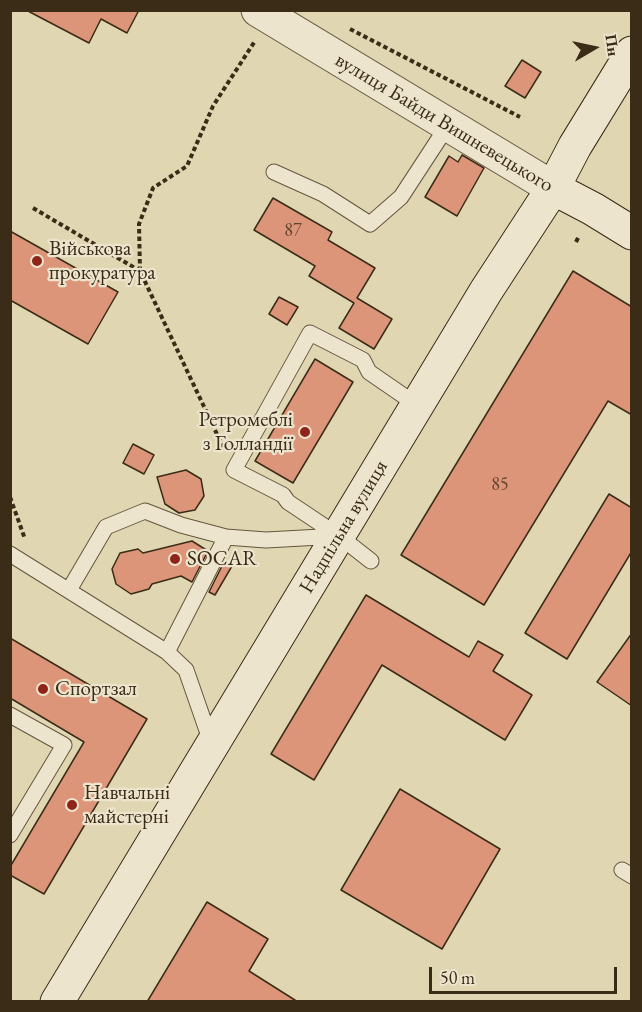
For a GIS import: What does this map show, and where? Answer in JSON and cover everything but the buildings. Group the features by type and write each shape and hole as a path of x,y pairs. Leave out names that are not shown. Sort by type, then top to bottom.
{"main road":[{"name":"вулиця Байди Вишневецького","path":"264,14 632,233"},
{"name":"Надпільна вулиця","path":"57,1002 486,291 553,188 575,146 632,53"}],"lane":[{"path":"274,172 322,194 370,224 401,196 448,125"},
{"path":"371,561 339,536 288,502 283,495 234,470 310,333 363,360 369,372 417,405"},
{"path":"69,590 106,527 145,511 181,525 226,537 266,540 339,536"},
{"path":"167,652 226,537"},
{"path":"10,554 167,652 186,670 212,745"},
{"path":"10,715 64,746 10,835"}],"path":[{"path":"234,470 140,271 139,224 153,188 187,166 213,106 243,63 264,14"},
{"path":"345,27 520,117"},
{"path":"33,208 140,271"},
{"path":"576,242 579,236"},
{"path":"10,497 36,570"}],"place":[{"name":"Військова прокуратура","path":"37,261"},
{"name":"Ретромеблі з Голландії","path":"305,432"},
{"name":"SOCAR","path":"175,559"},
{"name":"Спортзал","path":"43,689"},
{"name":"Навчальні майстерні","path":"72,805"}]}
